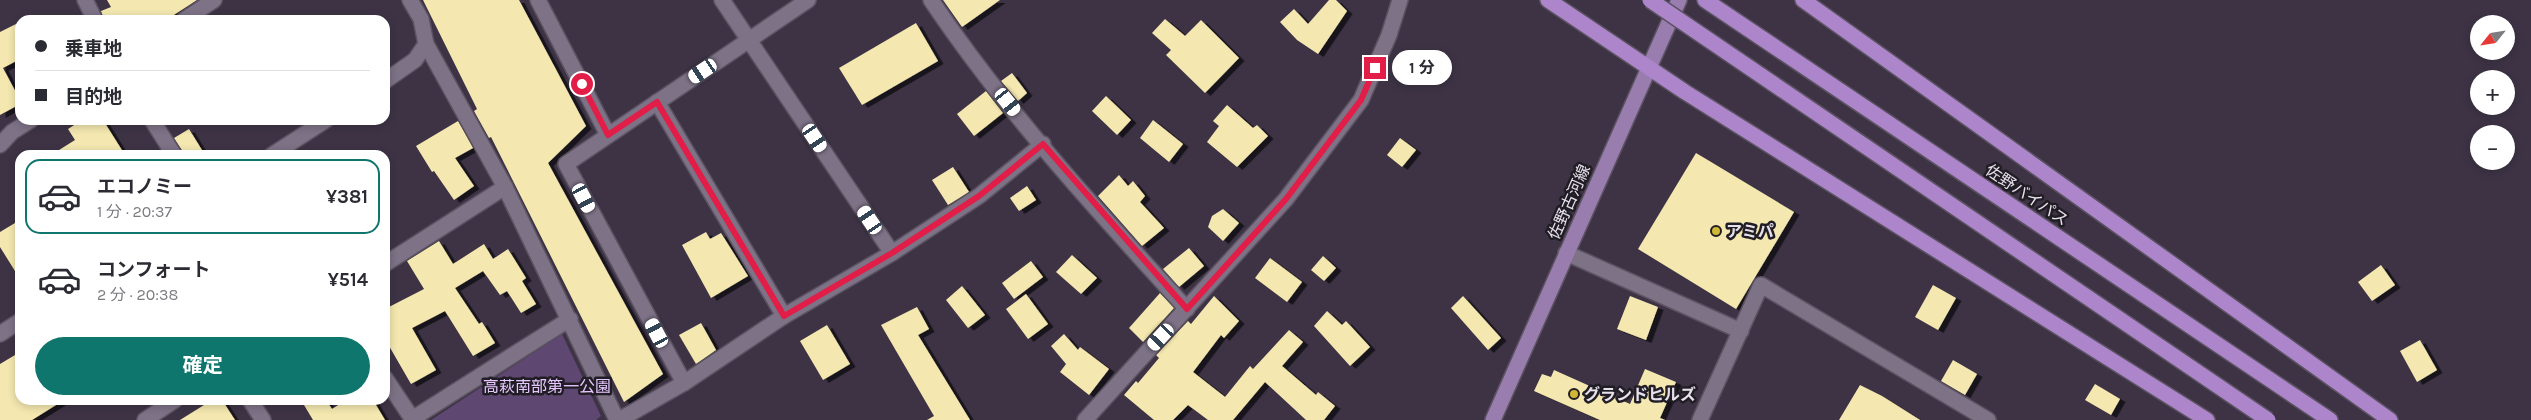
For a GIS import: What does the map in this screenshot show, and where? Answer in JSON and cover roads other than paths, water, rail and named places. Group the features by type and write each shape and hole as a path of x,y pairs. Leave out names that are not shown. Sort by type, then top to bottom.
{"highway":[{"path":"1548,0 1648,69 2207,420"},
{"path":"1650,0 2268,420"},
{"name":"佐野バイパス","path":"1705,0 2330,420"},
{"path":"1803,0 2390,420"}],"main road":[{"name":"佐野古河線","path":"1493,420 1679,0"}],"street":[{"path":"86,0 93,15"},
{"path":"192,15 214,0"},
{"path":"410,0 421,19 426,44 505,187 618,420 684,383 784,316 892,253 979,196 1043,144"},
{"path":"538,0 608,135"},
{"path":"722,0 892,253"},
{"path":"684,383 566,164 808,0"},
{"path":"931,0 960,42 1043,144 1187,309"},
{"path":"1085,420 1286,199 1361,100 1389,35 1400,0"},
{"path":"390,78 416,60 426,44"},
{"path":"657,102 784,316"},
{"path":"0,145 6,133 21,125"},
{"path":"155,125 171,150"},
{"path":"280,150 318,125"},
{"path":"390,261 505,187"},
{"path":"1566,253 1740,331"},
{"path":"1700,420 1761,285 1988,420"},
{"path":"390,386 412,419 570,320"},
{"path":"0,334 15,324"},
{"path":"145,420 168,405"},
{"path":"253,405 263,420"}],"place":[{"name":"アミパ","path":"1716,231"},
{"name":"グランドヒルズ","path":"1574,394"}],"park label":[{"name":"高萩南部第一公園","path":"547,386"}]}
